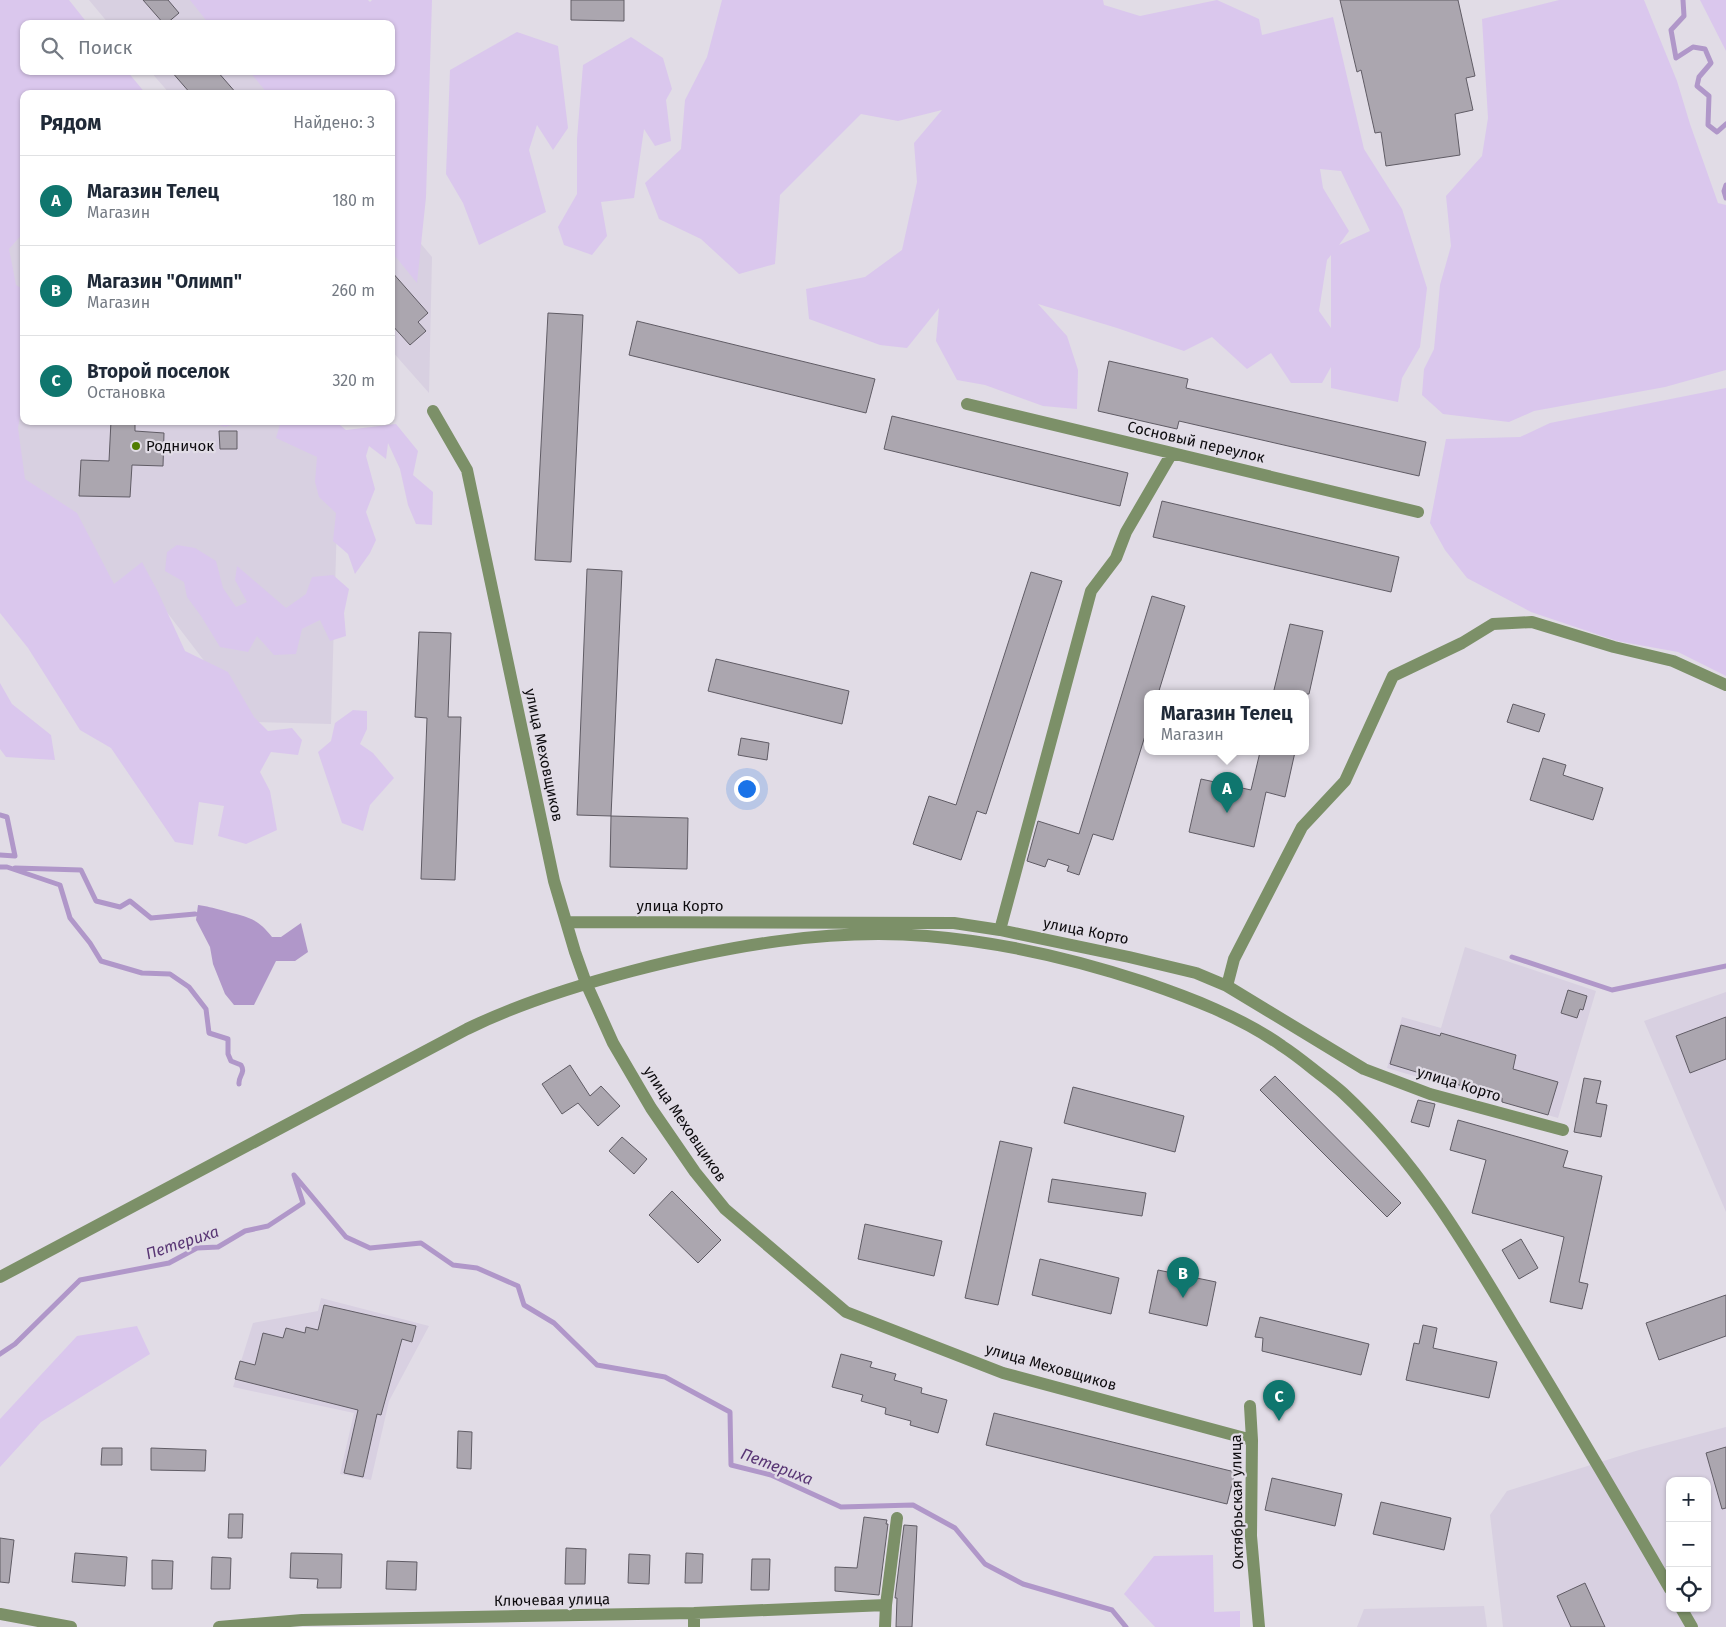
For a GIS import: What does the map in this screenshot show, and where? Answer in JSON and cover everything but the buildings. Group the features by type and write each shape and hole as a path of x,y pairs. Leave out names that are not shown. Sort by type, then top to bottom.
{"street":[{"name":"Сосновый переулок","path":"967,404 1418,512"},
{"name":"улица Меховщиков","path":"433,411 467,470 554,881 586,983 613,1043 637,1086 650,1108 695,1172 725,1209 846,1312 1004,1373 1252,1440"},
{"path":"1000,930 1091,591 1116,558 1126,532 1172,453"},
{"path":"1227,986 1234,959 1302,827 1345,781 1393,676 1462,643 1493,624 1532,622 1614,647 1673,661 1726,685"},
{"name":"улица Корто","path":"567,922 954,923 1000,930 1129,956 1196,973 1227,986 1364,1069 1430,1094 1563,1130"},
{"path":"0,1277 467,1029 526,1003 586,983 676,960 760,943 837,936 925,936 969,941 1056,956 1194,1000 1251,1027 1281,1044 1340,1090 1393,1144 1418,1175 1469,1251 1582,1437 1666,1582"},
{"name":"Октябрьская улица","path":"1250,1406 1252,1440 1251,1536 1259,1627"},
{"path":"885,1627 897,1518"},
{"name":"Ключевая улица","path":"219,1627 694,1614 886,1605"},
{"path":"1683,1612 1692,1627"},
{"path":"0,1614 71,1627"},
{"path":"694,1614 694,1627"}],"shaded area":[{"path":"0,0 69,0 85,20 20,20 20,75 130,75 143,90 20,90 20,237 9,249 16,285 20,288 20,417 18,428 25,479 77,513 114,584 142,562 185,651 228,672 254,717 268,731 292,728 302,740 298,755 271,752 260,772 270,791 277,830 246,844 218,836 224,806 199,802 193,845 175,842 111,748 80,730 28,648 0,613"},
{"path":"89,0 220,0 237,20 106,20"},
{"path":"190,0 368,0 370,2 372,0 432,0 426,197 417,283 395,256 395,90 265,90 252,75 395,75 395,20 206,20"},
{"path":"722,0 1103,0 1104,5 1140,16 1217,0 1259,19 1262,35 1333,17 1364,149 1402,209 1427,288 1420,347 1402,378 1398,402 1331,388 1331,367 1322,383 1291,383 1271,353 1247,369 1212,337 1184,351 1038,304 1067,336 1078,370 1077,409 1043,406 985,385 957,380 936,341 939,308 907,348 880,345 809,319 806,289 865,277 902,250 917,182 914,143 942,110 898,121 861,114 780,195 775,264 739,274 701,239 659,219 645,183 681,149 685,100 707,57","holes":["1320,169 1341,171 1370,231 1339,245 1349,231 1323,188","1331,255 1331,328 1319,311 1327,260"]},
{"path":"1559,0 1644,0 1677,81 1718,203 1726,205 1726,370 1665,387 1534,411 1509,422 1443,414 1422,395 1424,369 1434,349 1440,285 1451,246 1446,196 1482,156 1488,118 1482,19"},
{"path":"1700,0 1726,0 1726,51"},
{"path":"517,32 558,46 568,128 553,150 537,125 529,150 546,212 479,245 463,203 446,174 450,70"},
{"path":"631,37 663,58 672,89 666,100 671,141 655,146 644,129 634,198 601,202 607,236 592,255 564,245 558,227 577,194 577,139 583,65"},
{"path":"153,75 282,75 294,90 167,90"},
{"path":"395,213 432,257 429,393 395,355"},
{"path":"5,224 20,225 20,425 295,425 338,487 331,724 251,722 153,594 75,588 0,502 0,296"},
{"path":"1726,388 1726,676 1678,652 1617,641 1531,612 1467,578 1445,550 1430,523 1446,439 1520,437 1550,423"},
{"path":"396,424 418,451 413,475 433,492 432,525 416,524 408,505 400,469 388,443 386,459 369,446 366,456 375,489 366,512 376,540 370,553 355,574 348,554 333,541 336,513 319,497 315,482 317,457 276,438 280,425 340,425 346,430"},
{"path":"177,545 195,548 216,561 223,588 236,607 247,602 235,580 237,566 286,608 306,594 312,577 333,575 349,589 344,613 346,636 330,641 320,620 302,629 296,654 274,655 257,636 248,652 220,647 187,597 184,582 165,571 167,552"},
{"path":"0,683 12,704 51,735 55,760 6,757 0,749"},
{"path":"353,710 367,711 367,729 360,744 373,753 394,778 370,805 363,831 342,823 318,752 331,741 335,723"},
{"path":"198,905 250,918 261,925 272,937 281,937 301,923 308,952 295,961 276,961 254,1005 234,1005 225,994 213,964 210,947 196,920"},
{"path":"1465,947 1596,991 1558,1118 1387,1068 1402,1017 1441,1028"},
{"path":"1726,992 1726,1212 1644,1021"},
{"path":"321,1298 429,1326 389,1401 371,1480 340,1474 354,1413 233,1387 253,1323 318,1311"},
{"path":"137,1326 150,1354 41,1422 0,1467 0,1419 77,1336"},
{"path":"1726,1427 1726,1627 1503,1627 1490,1515 1507,1491 1639,1450"},
{"path":"1213,1555 1214,1612 1240,1611 1240,1627 1155,1627 1124,1594 1154,1556"},
{"path":"1484,1606 1487,1627 1357,1627 1364,1609"}],"waterway":[{"path":"1683,0 1684,16 1671,30 1676,58 1693,47 1705,49 1711,63 1699,77 1697,86 1709,96 1708,125 1717,132 1726,124"},
{"path":"1726,185 1724,191 1726,198"},
{"path":"0,815 7,817 15,856 0,855"},
{"path":"0,867 7,867 60,885 70,918 90,943 101,961 142,973 170,974 189,987 206,1009 209,1033 228,1039 228,1054 231,1061 241,1065 242,1068 239,1084"},
{"path":"15,868 81,870 96,901 120,907 130,901 151,918 195,914"},
{"path":"1512,957 1612,990 1726,966"},
{"name":"Петериха","path":"0,1354 15,1344 80,1280 169,1263 197,1248 218,1247 245,1231 268,1226 303,1203 294,1175 346,1237 370,1248 421,1243 453,1265 477,1268 518,1286 524,1305 554,1323 597,1365 665,1377 730,1412 731,1465 771,1475 841,1507 913,1505 955,1528 985,1564 1023,1584 1112,1610 1126,1627"}],"place":[{"name":"Родничок","path":"136,446"},
{"name":"Магазин Телец","path":"1227,813"},
{"name":"Магазин \"Олимп\"","path":"1183,1298"},
{"name":"Второй поселок","path":"1279,1421"}]}
